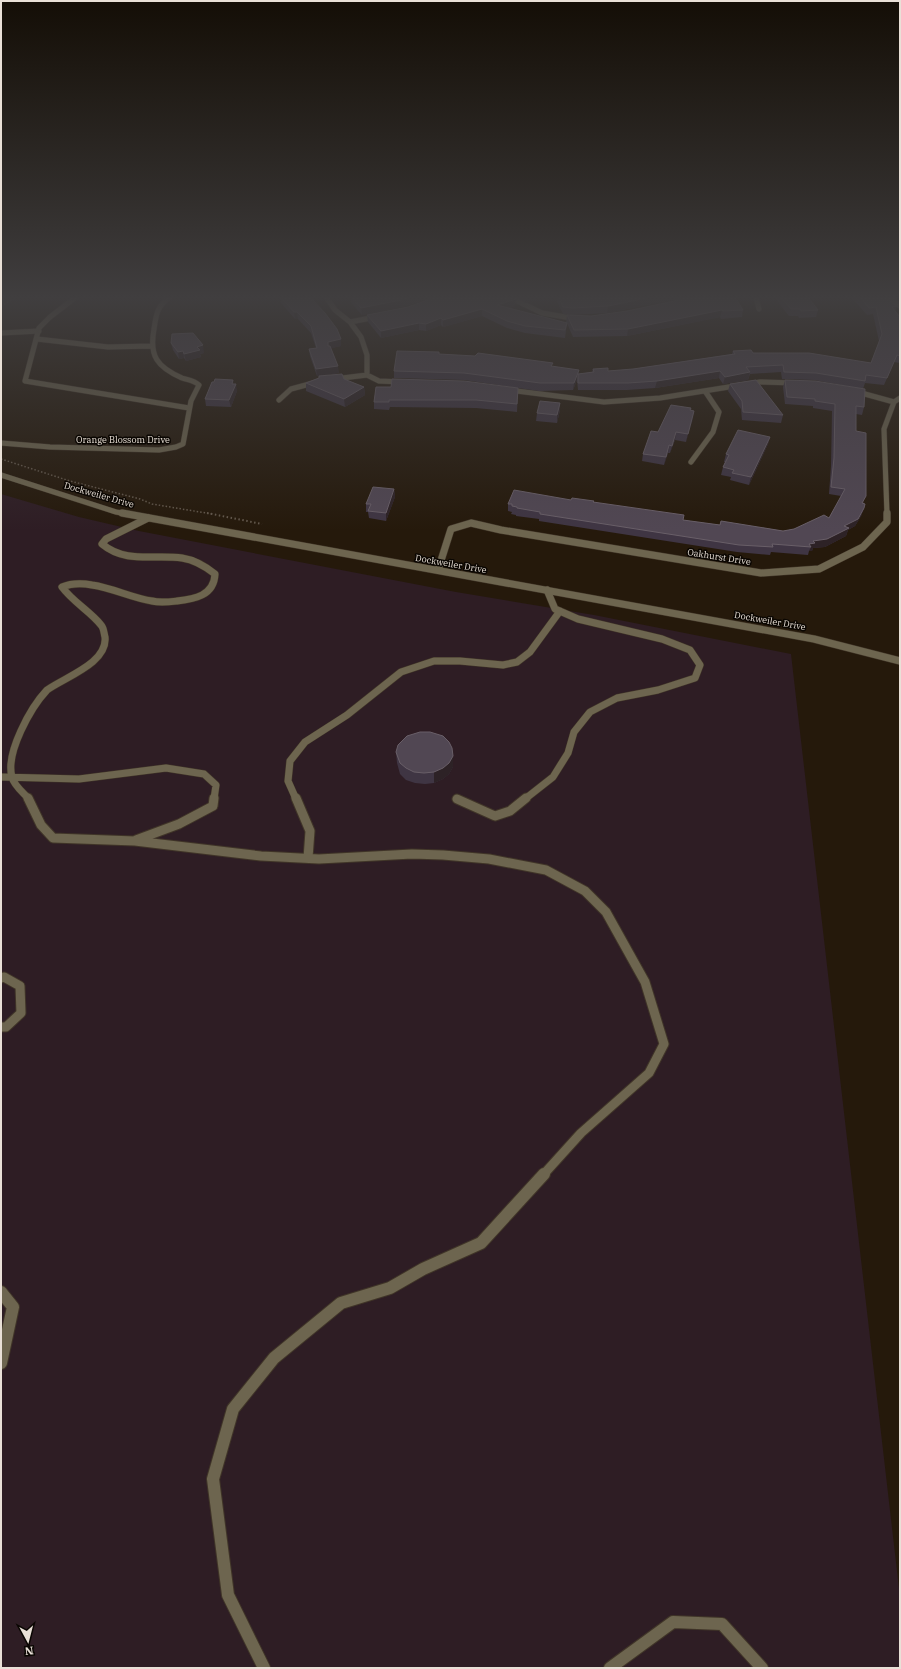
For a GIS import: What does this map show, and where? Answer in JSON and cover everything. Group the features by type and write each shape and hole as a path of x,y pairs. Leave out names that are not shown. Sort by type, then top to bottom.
{"street":[{"path":"26,375 25,380 30,382 189,408"},
{"name":"Orange Blossom Drive","path":"1,443 106,449 169,449 179,446 183,444 190,401 198,387 198,383 176,375"},
{"path":"330,380 367,375 372,380 382,382 404,382"},
{"path":"279,400 285,392 295,386 323,381"},
{"path":"504,389 540,395 604,402 660,398 760,382 798,384"},
{"path":"691,462 713,432 719,412 705,391"},
{"path":"849,391 894,402 900,398"},
{"name":"Oakhurst Drive","path":"438,570 451,529 471,523 501,530 761,573 819,569 863,547 887,522 884,429 894,402"},
{"name":"Dockweiler Drive","path":"1,475 116,512 814,639 900,661"},
{"path":"148,518 106,538 102,544 109,552 127,556 182,558 205,566 215,574 215,581 210,589 197,599 164,602 126,595 94,584 68,583 62,587 68,595 102,626 105,642 104,649 92,662 46,691 34,705 16,747 11,766 12,778 31,802 35,816 44,830 53,838 135,841 232,854 308,858 412,854 489,859 546,870 585,891 606,912 645,982 664,1044 649,1073 581,1133 481,1243 423,1270 390,1288 341,1303 274,1358 233,1409 213,1479 228,1595 264,1668"},
{"path":"457,799 495,816 510,811 553,777 568,753 574,732 590,712 617,698 658,690 695,678 700,665 690,650 662,640 578,619 555,609 547,590"},
{"path":"308,858 310,831 288,781 290,761 305,742 347,715 401,672 434,661 460,661 503,665 517,662 530,652 560,611"},
{"path":"1,777 79,779 166,768 204,774 216,785 213,806 180,824 135,841"},
{"path":"1,978 4,977 20,986 21,1013 6,1027 1,1027"},
{"path":"1,1292 13,1306 1,1361"},
{"path":"610,1668 673,1622 722,1624 762,1668"}],"path":[{"path":"1,459 70,481 140,499 152,504 262,524"}],"shaded area":[{"path":"1,494 79,517 139,531 456,592 594,615 791,654 900,1597 900,1668 1,1668"}],"building":[{"path":"342,375 344,379 364,387 344,399 306,383 319,378 319,376"},
{"path":"478,375 577,375 574,383 540,383"},
{"path":"578,375 696,375 657,381 628,383 578,383"},
{"path":"723,375 736,375 725,377"},
{"path":"828,375 888,375 887,378 866,375 865,381"},
{"path":"215,379 233,380 232,384 236,384 229,400 205,399 212,382 214,382"},
{"path":"392,379 464,381 518,388 517,404 476,400 389,400 389,402 374,402 376,387 391,387"},
{"path":"756,380 783,415 743,412 742,401 730,384"},
{"path":"785,380 815,381 865,389 864,407 856,406 856,431 866,433 866,496 862,503 865,504 864,508 858,519 844,526 849,528 827,539 813,541 815,543 809,544 811,547 772,544 773,547 739,545 540,514 540,512 517,508 512,506 512,504 508,504 514,490 571,500 572,498 684,515 683,520 720,525 721,521 783,531 794,529 824,515 829,518 845,489 831,487 834,458 835,404 815,401 815,399 787,397"},
{"path":"540,401 560,403 557,415 537,413"},
{"path":"671,405 691,408 690,410 694,411 688,434 676,432 672,446 669,445 666,457 643,454 651,431 658,432"},
{"path":"738,430 770,437 751,477 732,473 734,470 723,467 729,455 726,454"},
{"path":"373,487 394,489 386,513 368,511 371,504 366,504"},
{"path":"420,732 430,732 443,736 449,742 452,748 453,756 449,763 443,768 434,772 414,772 400,763 396,752 398,745 407,736"}]}
